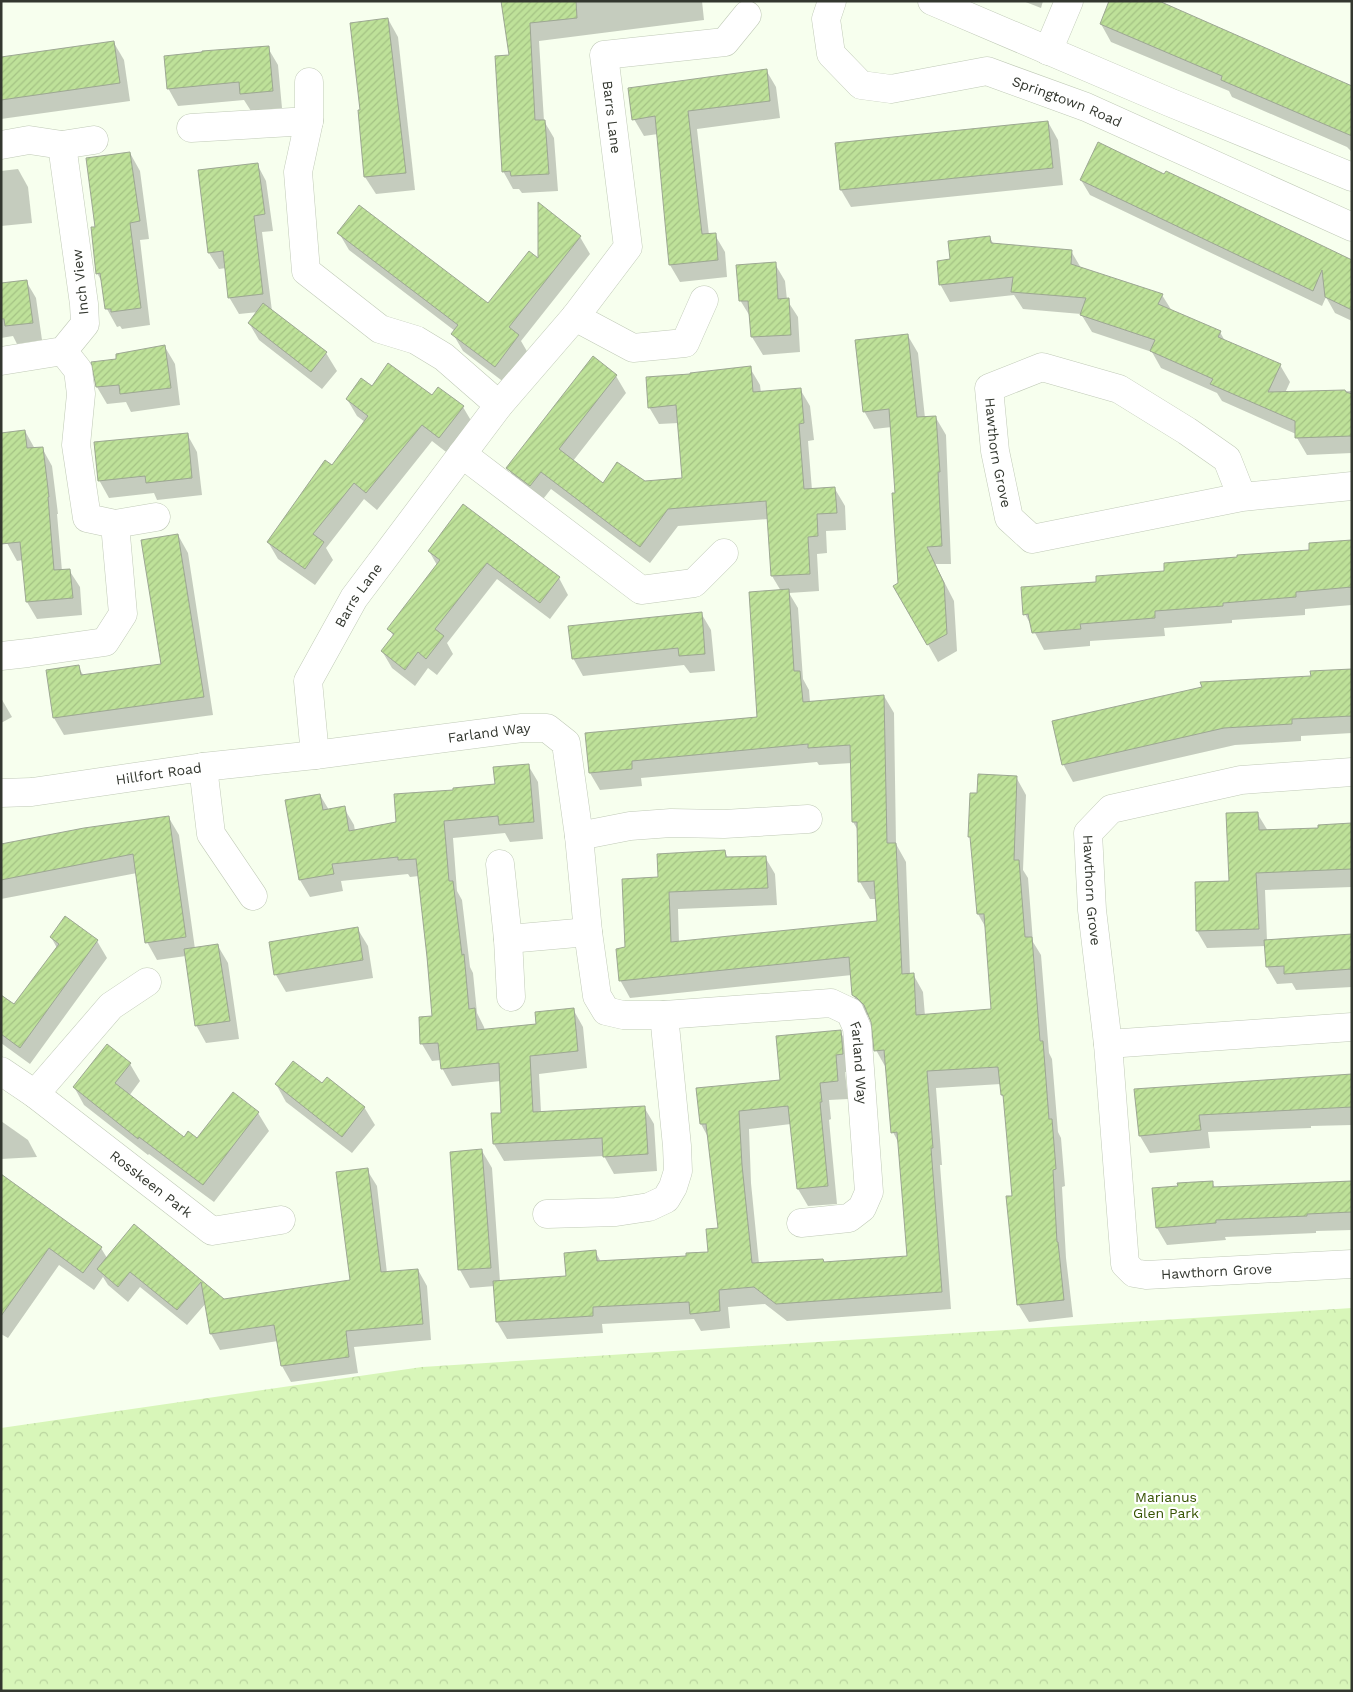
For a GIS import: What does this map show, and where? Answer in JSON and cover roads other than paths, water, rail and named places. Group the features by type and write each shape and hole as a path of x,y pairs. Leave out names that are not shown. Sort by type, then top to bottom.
{"street":[{"name":"Springtown Road","path":"832,1 826,19 831,54 861,85 891,89 987,71 1086,108 1352,226"},
{"path":"932,1 1352,177"},
{"path":"1048,51 1068,1"},
{"name":"Barrs Lane","path":"315,755 308,681 354,598 499,404 575,317 628,247 604,55 725,42 747,14"},
{"path":"308,82 309,121 298,172 306,271 380,330 416,340 444,357 499,404"},
{"path":"191,128 309,121"},
{"path":"1,145 29,140 62,145 94,140"},
{"name":"Inch View","path":"62,145 84,304 85,324 63,351"},
{"path":"575,317 633,348 685,343 704,300"},
{"path":"1,361 63,351 78,370 81,394 76,444 87,518 115,524 156,517"},
{"name":"Hawthorn Grove","path":"1242,497 1227,460 1188,431 1119,389 1042,368 989,388 995,451 1008,518 1032,539 1242,497 1352,486"},
{"path":"462,454 641,590 694,583 724,553"},
{"path":"1,656 105,642 124,614 115,524"},
{"name":"Farland Way","path":"315,755 522,728 547,728 566,743 579,836 588,932 597,996 606,1011 623,1015 664,1015 831,1003 850,1012 857,1028 869,1192 862,1208 849,1218 801,1223"},
{"name":"Hillfort Road","path":"1,793 48,790 203,767 315,755"},
{"path":"203,767 211,834 253,896"},
{"name":"Hawthorn Grove","path":"1352,772 1241,780 1121,807 1111,810 1088,833 1092,910 1108,1044 1125,1264 1134,1273 1146,1275 1352,1264"},
{"path":"579,836 630,826 671,823 724,824 808,819"},
{"path":"500,864 508,939 511,996"},
{"path":"508,939 588,932"},
{"path":"35,1094 111,1006 147,982"},
{"path":"547,1214 616,1212 649,1207 666,1199 673,1187 678,1171 678,1154 664,1015"},
{"path":"1108,1044 1352,1027"},
{"name":"Rosskeen Park","path":"1,1071 35,1094 212,1231 281,1220"}],"park label":[{"name":"Marianus Glen Park","path":"1166,1505"}]}
